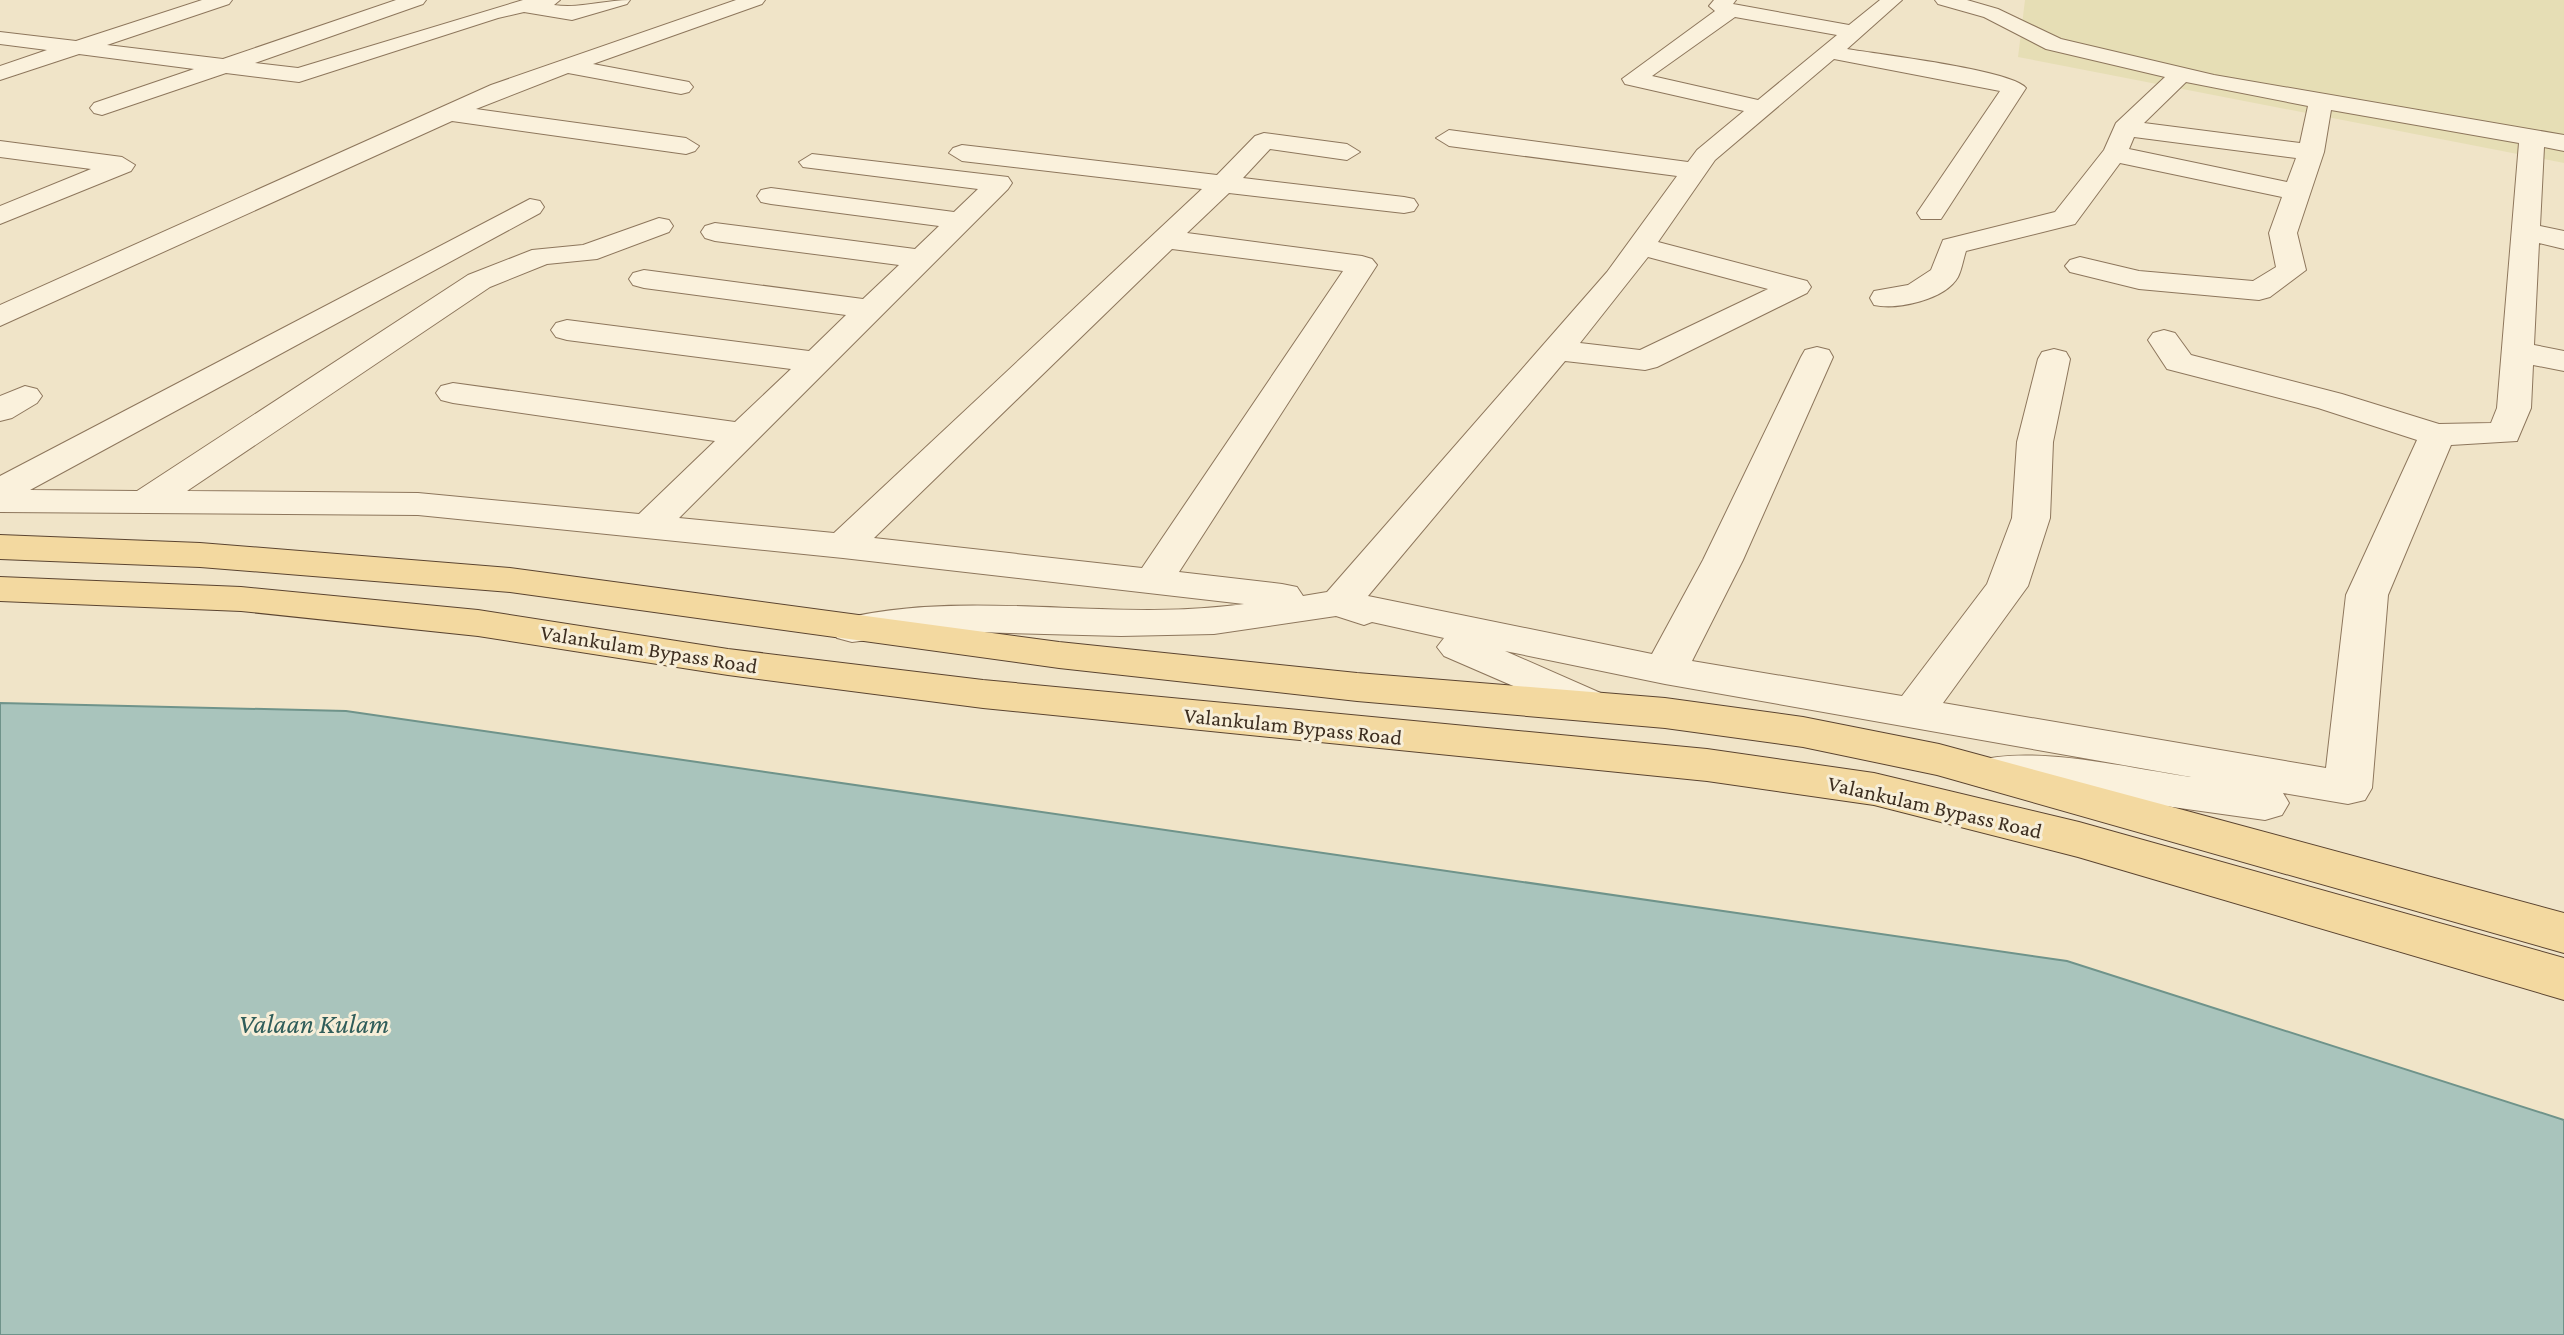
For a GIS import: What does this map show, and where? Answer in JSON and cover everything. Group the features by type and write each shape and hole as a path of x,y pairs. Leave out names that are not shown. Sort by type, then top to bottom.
{"main road":[{"name":"Valankulam Bypass Road","path":"0,547 92,548 371,567 648,598 852,629 1326,684 1596,708 1803,732 1915,735 1985,773 2564,933"},
{"name":"Valankulam Bypass Road","path":"0,589 289,603 478,623 770,667 1272,725 1707,765 1874,789 2079,840 2564,979"},
{"path":"770,667 797,622"},
{"path":"1915,735 1920,802"}],"street":[{"path":"159,0 213,3"},
{"path":"102,108 416,0"},
{"path":"0,38 299,75 492,13 550,0"},
{"path":"524,6 572,14 620,0"},
{"path":"0,317 449,113 579,62 755,0"},
{"path":"1340,603 1641,246 1706,155 1892,0"},
{"path":"1945,0 1991,13 2054,44 2321,102 2548,142 2526,232 2514,408 2504,433 2437,435 2330,401 2179,362 2164,340"},
{"path":"466,1 490,3 492,13"},
{"path":"0,73 213,3"},
{"path":"1763,108 1633,79 1728,5 1841,42 2014,88 1931,213"},
{"path":"538,49 681,87"},
{"path":"1885,298 1917,292 1944,275 1953,246 2065,218 2114,154 2125,128 2182,74"},
{"path":"2080,266 2139,280 2259,291 2291,270 2283,233 2311,152 2321,102"},
{"path":"449,113 686,146"},
{"path":"2125,128 2311,152"},
{"path":"1449,138 1695,171"},
{"path":"843,546 1223,184 1264,141 1347,152"},
{"path":"0,149 122,165 0,216"},
{"path":"941,151 1404,205"},
{"path":"2114,154 2297,192"},
{"path":"648,527 999,183 812,162"},
{"path":"771,196 961,221"},
{"path":"0,491 530,207"},
{"path":"145,502 479,281 542,256 587,253 659,226"},
{"path":"715,232 922,259"},
{"path":"2526,232 2564,240"},
{"path":"1153,581 1362,265 1165,239"},
{"path":"1556,350 1645,360 1796,287 1641,246"},
{"path":"644,279 871,309"},
{"path":"567,330 816,362"},
{"path":"2518,352 2564,361"},
{"path":"1665,670 1723,560 1817,357"},
{"path":"1915,735 2007,586 2031,518 2035,442 2054,359"},
{"path":"453,393 743,434"},
{"path":"2348,788 2367,595 2437,435"},
{"path":"0,501 418,504 843,546 1340,603 1665,670 1915,735 2348,788"},
{"path":"852,629 938,618 1214,621 1340,603 1460,648 1596,708"},
{"path":"1985,773 2044,773 2279,805 2320,802 2348,788"}],"shaded area":[{"path":"2025,0 2564,0 2564,163 2018,57"}],"water":[{"name":"Valaan Kulam","path":"0,703 346,711 2067,961 2564,1120 2564,1335 0,1335"}]}
